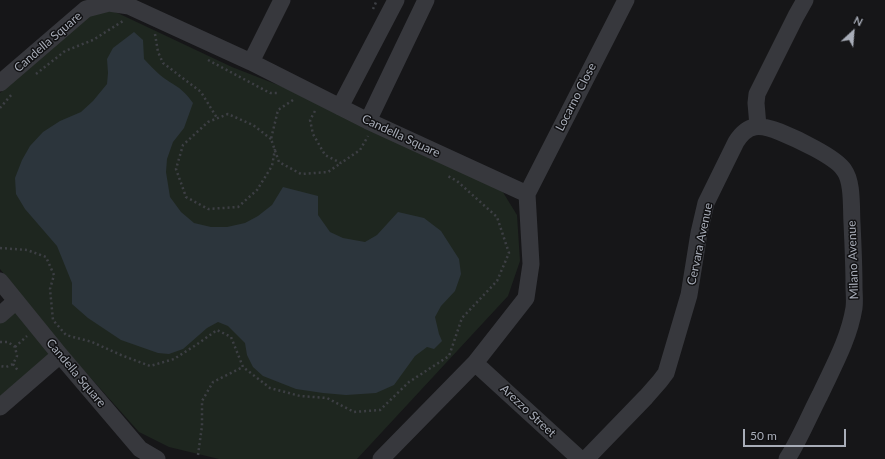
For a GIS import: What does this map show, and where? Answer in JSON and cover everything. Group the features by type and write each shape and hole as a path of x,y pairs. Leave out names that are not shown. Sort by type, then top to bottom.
{"street":[{"path":"251,62 282,0"},
{"path":"369,126 414,23 426,0"},
{"name":"Locarno Close","path":"527,194 626,0"},
{"path":"758,126 756,103 757,94 805,0"},
{"name":"Candella Square","path":"7,87 86,9 108,2 129,6 321,96 369,126 527,194"},
{"path":"340,107 393,6 414,23"},
{"name":"Cervara Avenue","path":"586,459 651,392 666,373 689,295 699,233 706,203 741,134 749,128 758,126"},
{"name":"Milano Avenue","path":"758,126 767,127 781,133 809,146 836,162 845,170 850,184 854,268 854,307 845,342 787,459"},
{"path":"381,459 475,363 526,298 531,264 527,194"},
{"name":"Candella Square","path":"0,281 60,355 140,449 157,459"},
{"path":"0,315 16,301"},
{"path":"0,407 60,355"},
{"name":"Arezzo Street","path":"475,363 580,459"}],"path":[{"path":"31,78 65,51 93,40 126,19"},
{"path":"150,30 160,36"},
{"path":"155,33 158,52 163,63 201,92 217,118"},
{"path":"204,58 270,93 278,93"},
{"path":"0,108 7,87"},
{"path":"271,139 278,110 297,98 291,95"},
{"path":"317,107 310,120 313,134 325,155 341,163"},
{"path":"275,149 272,166 257,190 238,207 208,208 186,197 176,169 183,146 208,122 217,118 228,114 252,125 271,139 275,149 279,162 301,174 328,172 360,150 369,126"},
{"path":"0,248 27,250 46,257 54,275 50,289 53,320 66,335 92,342 150,366 174,359 217,330 231,337 243,367 270,388 300,396 327,398 354,412 380,410 409,382 449,356 462,318 497,281 509,253 497,218 457,181 444,174"},
{"path":"15,347 28,335"},
{"path":"0,342 8,342 15,347 17,356 13,364 6,367 0,366"},
{"path":"13,364 22,376"},
{"path":"198,455 202,426 202,401 214,382 243,367"}],"shaded area":[{"path":"107,8 232,67 319,101 501,189 517,215 520,261 508,296 357,459 219,459 169,447 139,432 47,329 0,269 0,93 87,16"},
{"path":"134,32 143,40 144,59 160,75 189,97 193,103 184,128 173,142 167,159 166,172 170,197 181,212 194,223 211,227 227,227 245,223 258,216 272,205 283,187 318,196 318,215 330,232 343,238 365,242 377,235 398,212 424,218 441,231 459,259 461,274 455,291 441,306 435,317 442,341 434,349 427,347 415,356 394,385 376,393 346,395 296,389 263,376 253,367 247,355 245,343 228,326 218,322 207,328 183,349 169,354 158,353 121,340 88,318 72,304 72,283 57,246 25,209 16,194 15,178 22,160 30,146 43,132 60,121 81,112 93,101 107,84 107,59 113,48"},
{"path":"15,306 54,354 0,402 0,318"}]}
